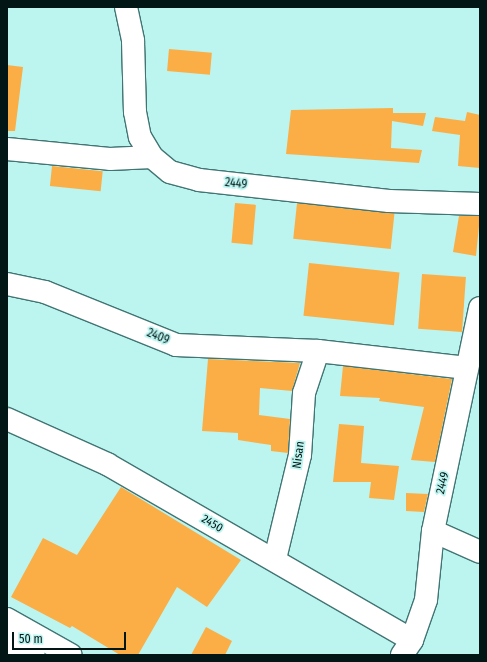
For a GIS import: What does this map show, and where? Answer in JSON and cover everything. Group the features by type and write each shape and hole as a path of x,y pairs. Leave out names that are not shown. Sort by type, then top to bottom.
{"street":[{"name":"2449","path":"126,7 133,40 135,112 140,137 152,157 170,172 199,180 389,200 480,204"},
{"path":"7,149 110,159 152,157"},
{"name":"2409","path":"7,284 45,292 176,345 318,351 467,368"},
{"name":"2449","path":"407,648 426,600 433,530 480,308"},
{"name":"Nisan","path":"275,559 300,455 304,393 318,351"},
{"name":"2450","path":"7,419 107,464 275,559 407,648"},
{"path":"433,530 480,552"},
{"path":"7,619 71,655"},
{"path":"7,641 34,655"}],"building":[{"path":"169,49 212,53 210,75 167,71"},
{"path":"7,65 23,67 15,131 7,131"},
{"path":"393,108 393,113 426,113 423,126 392,121 391,148 422,150 419,163 286,154 291,110"},
{"path":"467,112 480,115 480,168 458,166 460,135 432,131 435,117 465,121"},
{"path":"52,166 103,171 101,191 50,186"},
{"path":"235,203 256,205 252,245 232,243"},
{"path":"297,203 394,213 391,249 293,239"},
{"path":"459,216 480,216 476,256 453,252"},
{"path":"309,263 400,273 394,325 303,316"},
{"path":"422,274 466,277 462,332 418,329"},
{"path":"208,359 300,363 292,391 260,388 259,415 290,419 288,453 271,451 271,445 238,440 238,433 202,431"},
{"path":"343,366 452,379 435,462 411,460 424,407 379,401 380,398 340,396"},
{"path":"339,424 364,426 361,463 399,466 394,500 369,498 371,482 333,482"},
{"path":"121,487 241,560 207,607 177,587 138,655 120,655 72,626 70,628 11,597 43,538 77,555"},
{"path":"406,493 428,494 424,512 406,511"},
{"path":"206,627 232,641 225,655 191,655"}]}
